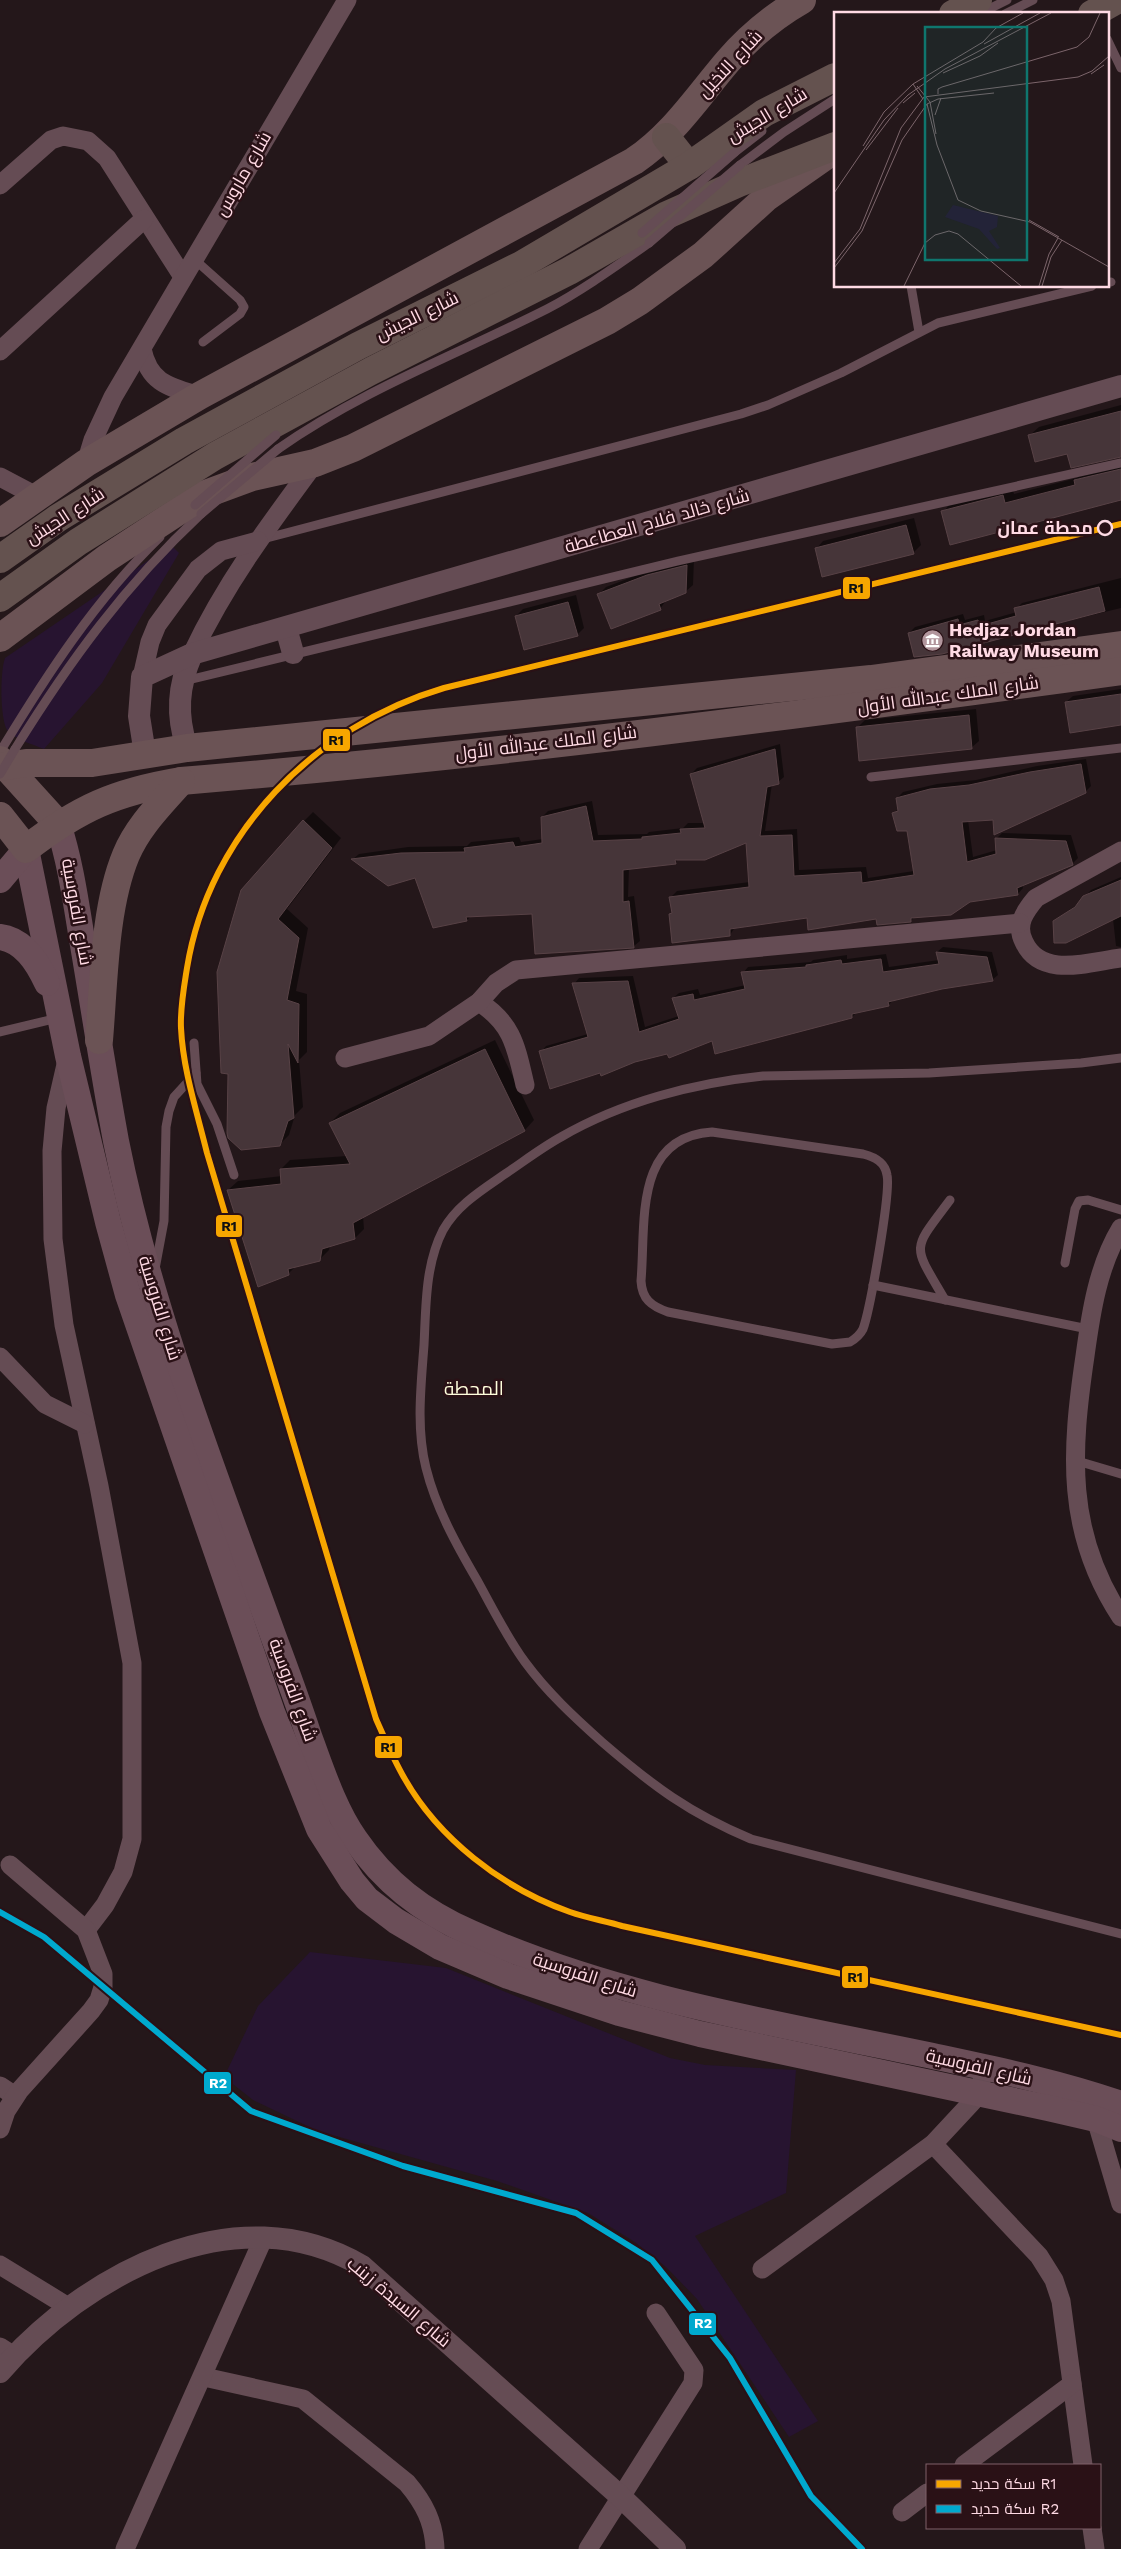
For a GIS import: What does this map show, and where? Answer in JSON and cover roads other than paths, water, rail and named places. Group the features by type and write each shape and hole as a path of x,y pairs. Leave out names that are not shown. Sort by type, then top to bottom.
{"highway":[{"path":"957,12 978,0"},
{"name":"شارع الجيش","path":"0,559 58,518 184,441 358,346 521,265 689,166 764,113 834,78"},
{"path":"666,137 689,166"},
{"name":"شارع الجيش","path":"0,598 78,542 215,456 371,371 568,277 633,233 702,198 834,148"}],"main road":[{"name":"شارع النخيل","path":"0,523 36,496 86,463 199,396 622,168 666,137 745,44 779,15 802,0"},
{"path":"0,638 107,558 203,495 252,477 315,463 391,430 607,321 688,267 767,197 834,149"},
{"name":"شارع الملك عبدالله الأول","path":"4,758 26,762 92,762 188,748 871,679 1121,645"},
{"name":"شارع الملك عبدالله الأول","path":"0,880 26,849 58,824 123,793 181,781 401,760 874,705 1121,671"},
{"name":"شارع الفروسية","path":"4,758 58,824 72,875 116,1142 151,1286 227,1509 319,1762 352,1835 395,1887 421,1907 469,1932 540,1961 644,1994 982,2080 1121,2129"},
{"path":"99,1040 111,909 116,883 127,853 144,824 181,781"},
{"name":"شارع الفروسية","path":"0,816 26,849 68,1056 108,1222 128,1295 272,1712 319,1828 339,1863 367,1899 396,1921 440,1947 508,1976 619,2013 700,2034 982,2080 1090,2093 1121,2104"},
{"path":"0,937 17,943 27,951 42,972 61,1018"}],"street":[{"name":"شارع ماروس","path":"86,463 102,418 347,0"},
{"path":"0,185 51,140 63,136 76,137 88,141 99,148 183,277"},
{"path":"0,351 144,219"},
{"path":"142,349 148,368 161,382 199,396"},
{"name":"شارع خالد فلاح العطاعطة","path":"142,677 192,654 1121,386"},
{"path":"188,748 179,717 182,682 192,654 221,595 315,463"},
{"path":"0,477 36,496"},
{"path":"145,754 139,716 142,677 150,642 157,625 198,569 221,551 258,541"},
{"path":"286,628 293,653"},
{"path":"1121,851 1036,898 1027,909 1020,923 1022,938 1028,952 1040,961 1054,966 1121,958"},
{"path":"345,1058 428,1036 479,1002 505,975 527,969 1020,923"},
{"path":"479,1002 495,1012 512,1036 525,1085"},
{"path":"68,1056 56,1108 52,1151 53,1239 64,1325 101,1495 132,1663 132,1839 122,1872 105,1905 86,1930"},
{"path":"1121,1228 1102,1268 1088,1330 1074,1431 1074,1460 1080,1514 1089,1551 1100,1579 1121,1616"},
{"path":"0,1357 45,1404 85,1424"},
{"path":"0,2129 6,2111 8,2091 99,2000 103,1987 103,1974 86,1930 10,1865"},
{"path":"762,2269 933,2144 964,2112 982,2080"},
{"path":"1096,2119 1121,2204"},
{"path":"933,2144 1039,2256 1054,2280 1061,2301 1083,2464"},
{"path":"126,2549 204,2377 264,2237"},
{"name":"شارع السيدة زينب","path":"5,2359 70,2308 114,2277 170,2253 209,2242 264,2237 314,2245 337,2252 362,2266 621,2497 675,2549"},
{"path":"0,2265 70,2308"},
{"path":"588,2549 693,2383 694,2370 656,2312"},
{"path":"204,2377 288,2394 312,2404 407,2483 417,2495 431,2520 435,2549"},
{"path":"965,2464 1072,2384"},
{"path":"902,2512 926,2494"},
{"path":"1092,2529 1095,2549"}],"lane":[{"path":"983,12 1007,0"},
{"path":"1009,12 1033,0"},
{"path":"1108,42 1121,68"},
{"path":"792,110 834,87"},
{"path":"4,758 97,626 146,569 201,514 278,449 335,411 366,394 548,308 581,290 649,243 740,165 784,132 834,100"},
{"path":"568,277 642,233 735,152 772,123"},
{"path":"194,259 240,300 244,307 240,314 203,342"},
{"path":"911,288 919,332"},
{"path":"258,541 768,405 842,373 938,323 1083,288"},
{"path":"4,758 101,601 148,548 276,435 362,382 437,348"},
{"path":"182,682 293,653 678,561 1121,463"},
{"path":"871,777 1121,748"},
{"path":"0,1032 61,1018"},
{"path":"194,1043 196,1073 201,1095 216,1124 234,1175"},
{"path":"1121,1058 1081,1063 929,1073 737,1078 676,1092 623,1108 591,1122 561,1137 463,1204 444,1229 432,1258 420,1392 420,1429 426,1466 436,1502 452,1536 503,1628 524,1661 549,1692 577,1720 648,1782 680,1804 715,1824 751,1839 1121,1934"},
{"path":"151,1286 164,1222 166,1127 169,1111 174,1097 196,1073"},
{"path":"712,1132 872,1156 885,1168 888,1185 873,1285 863,1330 858,1337 841,1345 656,1308 647,1301 642,1292 641,1281 649,1182 664,1150 678,1140 695,1133 712,1132"},
{"path":"945,1300 922,1260 919,1248 924,1235 950,1200"},
{"path":"1065,1263 1074,1209 1079,1201 1088,1200 1121,1210"},
{"path":"873,1285 1088,1330"},
{"path":"1074,1460 1121,1474"}],"rail line":[{"name":"R1","path":"1121,524 444,688 397,705 353,729 312,758 275,792 244,830 218,873 199,919 187,968 182,998 181,1020 182,1044 187,1075 207,1153 376,1719 402,1774 416,1797 433,1819 474,1858 496,1875 545,1902 576,1914 622,1926 1121,2035"},
{"name":"R2","path":"0,1912 44,1937 251,2111 403,2166 576,2213 652,2260 730,2358 811,2496 862,2549"}],"place":[{"name":"محطة عمان","path":"1105,528"},
{"name":"Hedjaz Jordan Railway Museum","path":"933,640"}],"district":[{"name":"المحطة","path":"474,1388"}]}
